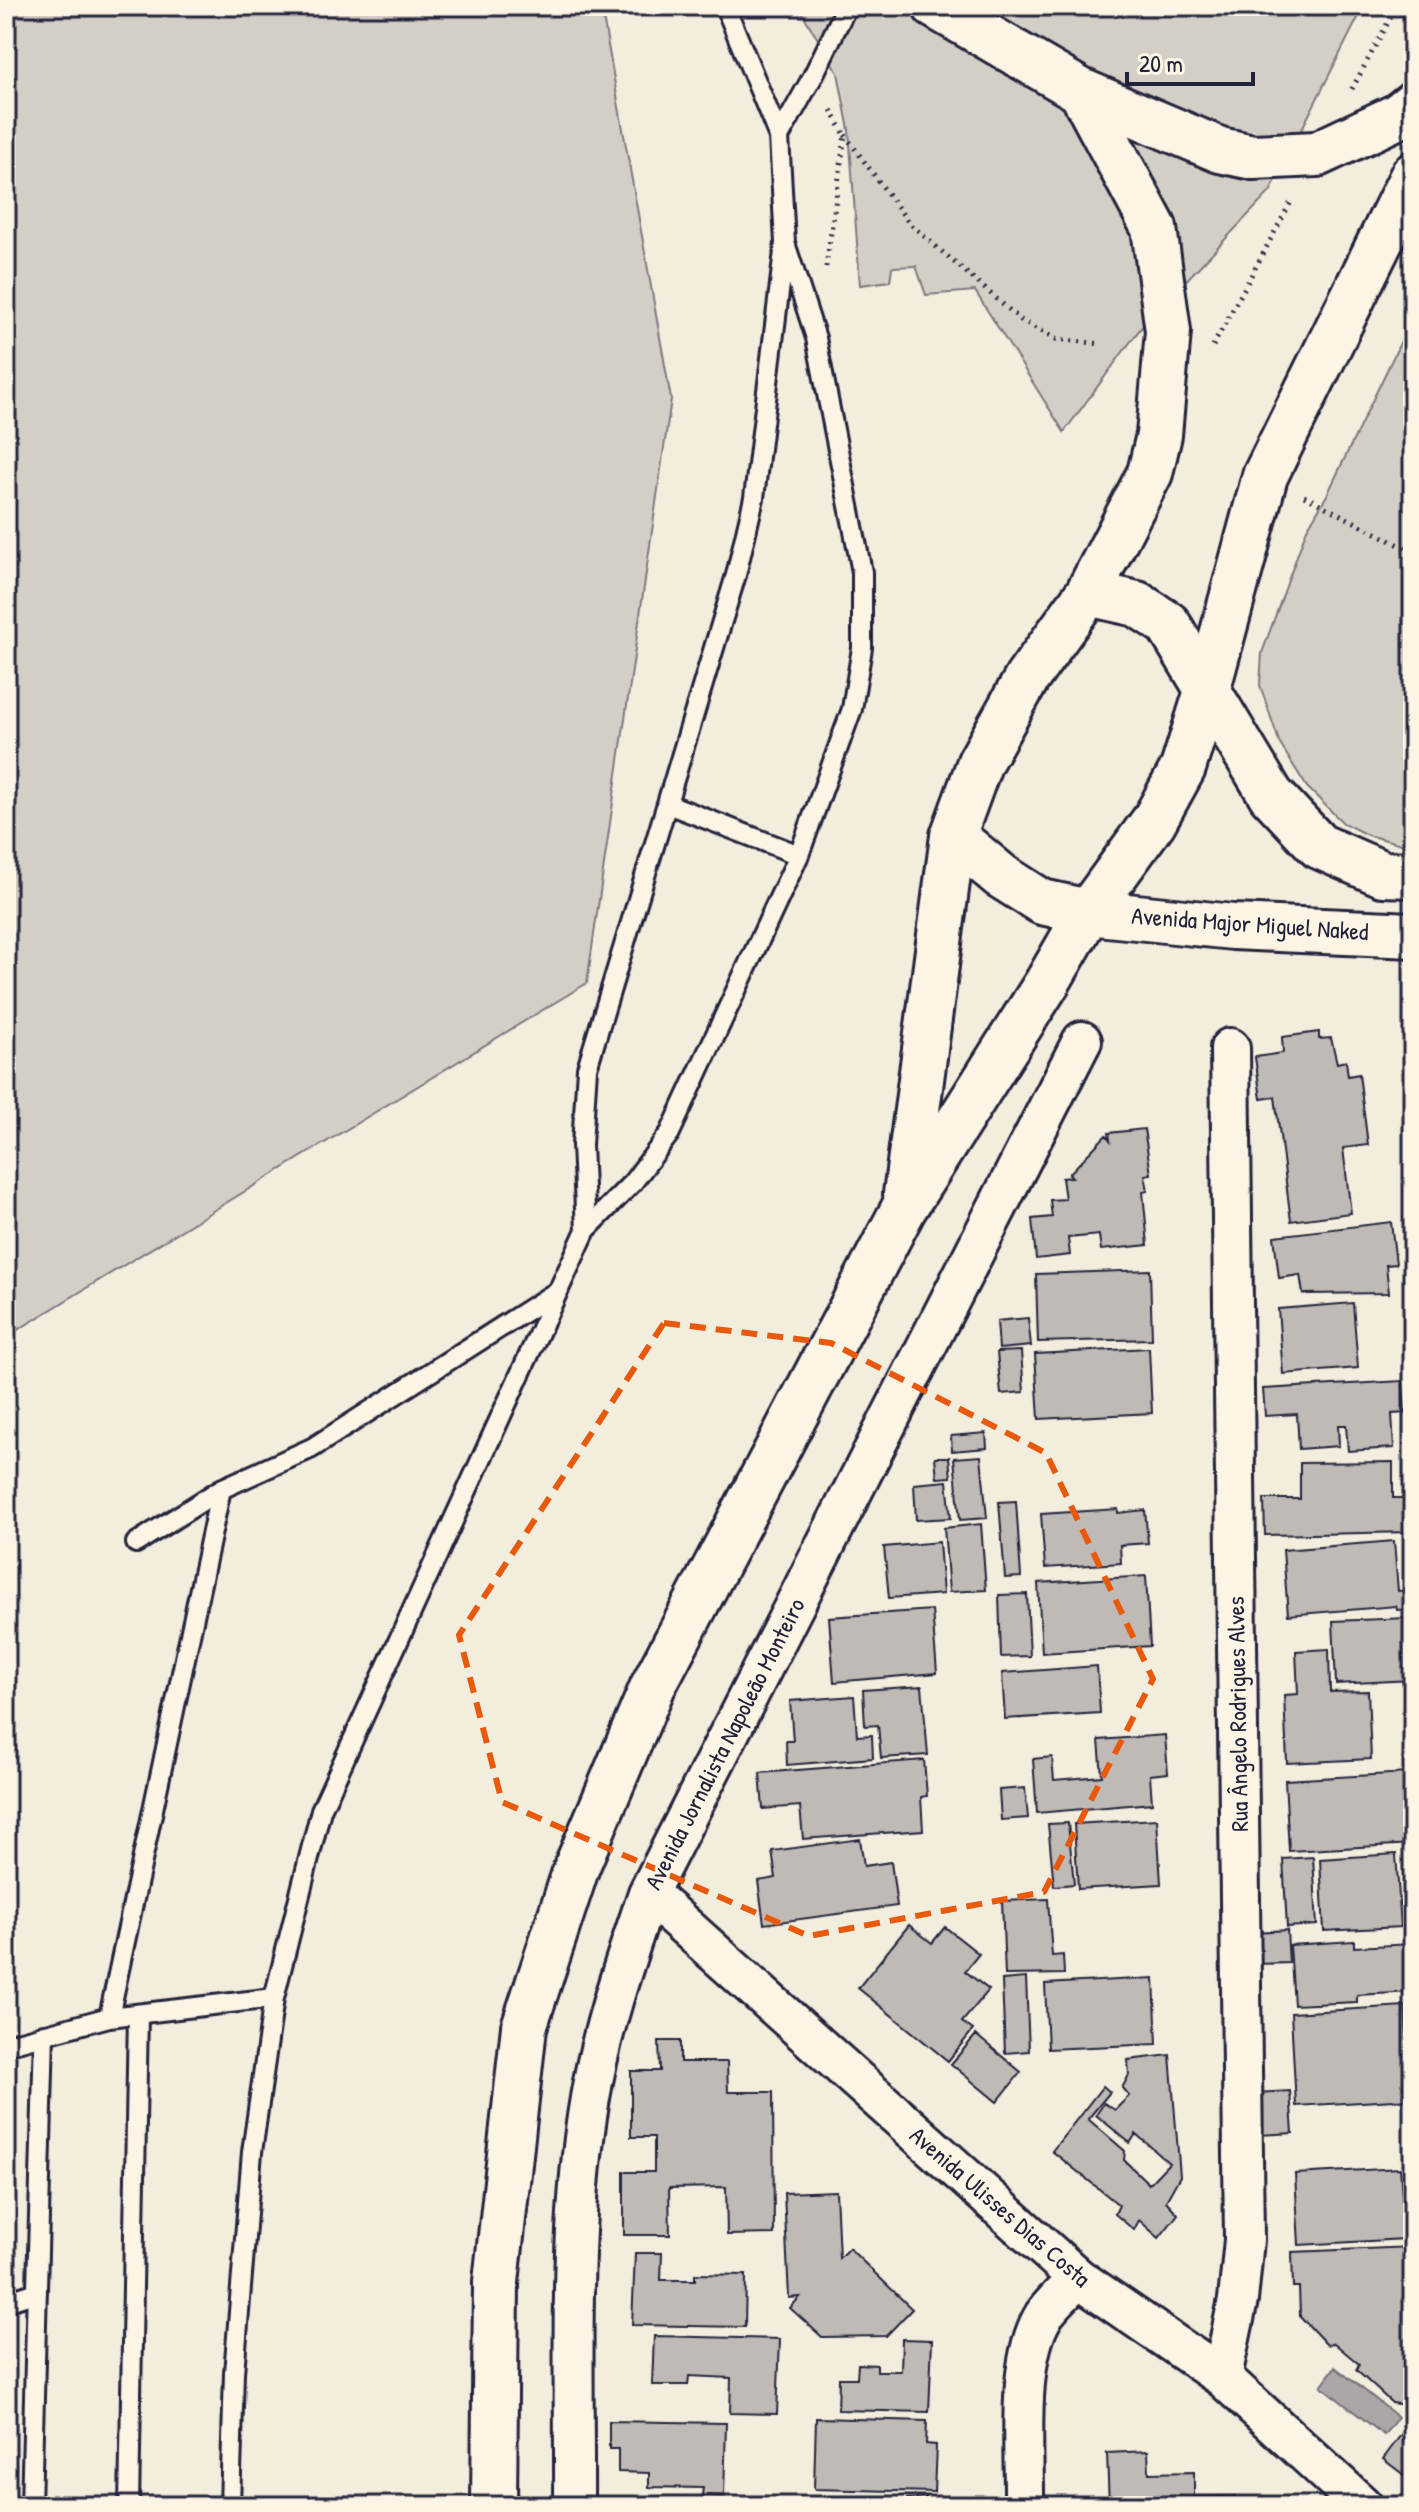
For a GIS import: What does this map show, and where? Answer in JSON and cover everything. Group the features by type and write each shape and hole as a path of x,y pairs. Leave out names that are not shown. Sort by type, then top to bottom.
{"main road":[{"path":"935,6 1081,91 1220,150 1253,157 1317,154 1398,116 1413,104"},
{"path":"904,1208 953,836 980,762 1027,678 1088,593 1150,473 1159,435 1168,331 1154,228 1081,91"},
{"path":"494,2506 496,2282 524,2027 577,1866 653,1686 904,1208 1047,983 1088,912 1154,821 1183,768 1208,688 1265,476 1413,175"},
{"path":"1088,593 1137,604 1168,624 1271,795 1319,846 1383,874 1413,875"},
{"name":"Avenida Major Miguel Naked","path":"953,836 1001,876 1042,902 1088,912 1233,927 1413,935"}],"street":[{"name":"Avenida Jornalista Napoleão Monteiro","path":"574,2506 576,2220 590,2099 611,2003 648,1893 1082,1041"},
{"name":"Rua Ângelo Rodrigues Alves","path":"1222,2377 1238,2300 1244,2240 1230,1048"},
{"name":"Avenida Ulisses Dias Costa","path":"648,1893 1078,2278 1222,2377 1363,2506"},
{"path":"1024,2506 1025,2384 1031,2342 1045,2314 1078,2278"}],"lane":[{"path":"586,1230 582,1145 587,1068 736,575 754,498 785,243 779,137 725,6"},
{"path":"779,137 847,6"},
{"path":"230,2506 234,2373 251,2168 274,1998 321,1810 586,1230 633,1182 670,1133 799,855 852,709 862,648 862,572 816,338 785,243"},
{"path":"668,804 799,855"},
{"path":"136,1543 221,1489 312,1448 559,1290"},
{"path":"109,2017 221,1489"},
{"path":"6,2045 109,2017 274,1998"},
{"path":"129,2506 138,2014"},
{"path":"31,2506 44,2034"},
{"path":"6,2302 37,2292"}],"path":[{"path":"1348,97 1397,6"},
{"path":"812,78 845,135 909,223 1021,320 1056,339 1102,344"},
{"path":"816,338 845,135"},
{"path":"1206,359 1317,154"},
{"path":"1265,476 1413,552"}],"highlighted area":[{"path":"664,1323 831,1343 1046,1453 1153,1679 1044,1892 809,1936 502,1802 459,1635"}],"shaded area":[{"path":"6,6 601,6 671,399 587,983 6,1337"},
{"path":"798,6 1364,6 1270,192 1140,329 1064,432 975,291 926,295 916,266 892,267 890,281 860,285 849,130 838,73"},
{"path":"1413,316 1413,847 1367,835 1343,823 1307,787 1280,744 1260,685 1262,653 1306,531 1327,495"},
{"path":"1335,2367 1398,2417 1384,2435 1321,2386"}],"building":[{"path":"1319,1032 1319,1039 1331,1038 1337,1063 1346,1061 1348,1076 1359,1074 1368,1145 1343,1148 1351,1213 1291,1221 1275,1097 1261,1099 1255,1057 1283,1053 1282,1037"},
{"path":"1144,1129 1151,1174 1145,1175 1148,1191 1143,1192 1148,1245 1101,1250 1099,1235 1068,1238 1070,1255 1036,1259 1032,1219 1052,1217 1050,1200 1065,1199 1062,1178 1072,1177 1069,1174 1106,1135 1110,1140 1109,1133"},
{"path":"1391,1222 1396,1264 1386,1265 1389,1293 1303,1294 1300,1275 1279,1278 1274,1236"},
{"path":"1150,1270 1152,1339 1038,1342 1036,1274"},
{"path":"1353,1303 1358,1368 1283,1374 1278,1309"},
{"path":"1028,1318 1031,1346 999,1349 997,1321"},
{"path":"1149,1348 1152,1413 1039,1419 1035,1354"},
{"path":"1021,1351 1024,1392 1001,1394 997,1352"},
{"path":"1403,1381 1405,1413 1392,1414 1394,1448 1348,1451 1346,1425 1338,1425 1339,1446 1299,1449 1297,1414 1265,1416 1263,1389"},
{"path":"986,1433 987,1448 952,1451 951,1436"},
{"path":"981,1456 987,1518 960,1520 954,1458"},
{"path":"935,1457 949,1457 951,1477 937,1478"},
{"path":"1393,1462 1393,1498 1413,1498 1413,1532 1265,1535 1264,1499 1300,1499 1300,1463"},
{"path":"947,1481 951,1518 916,1520 914,1484"},
{"path":"1016,1501 1021,1577 1005,1578 999,1502"},
{"path":"1118,1509 1118,1513 1145,1510 1148,1543 1120,1545 1121,1563 1045,1568 1041,1514"},
{"path":"981,1524 986,1590 949,1592 944,1528"},
{"path":"1394,1541 1398,1591 1413,1590 1413,1609 1397,1610 1396,1606 1288,1615 1283,1550"},
{"path":"939,1542 943,1594 889,1598 884,1547"},
{"path":"1146,1576 1150,1646 1042,1653 1038,1583"},
{"path":"1027,1594 1030,1656 1001,1657 999,1595"},
{"path":"932,1610 937,1673 834,1682 829,1617"},
{"path":"1408,1618 1411,1680 1336,1684 1333,1621"},
{"path":"1329,1649 1330,1692 1368,1691 1371,1759 1287,1763 1284,1695 1298,1694 1296,1651"},
{"path":"1097,1666 1100,1713 1005,1719 1002,1673"},
{"path":"922,1686 928,1755 881,1758 878,1725 865,1726 863,1690"},
{"path":"854,1696 857,1736 872,1735 873,1758 787,1765 786,1741 793,1741 790,1701"},
{"path":"1165,1735 1168,1773 1150,1775 1152,1803 1037,1813 1033,1759 1052,1757 1054,1780 1102,1776 1099,1740"},
{"path":"924,1760 927,1796 921,1797 923,1830 803,1839 800,1806 763,1809 760,1773"},
{"path":"1408,1773 1413,1844 1289,1851 1285,1780"},
{"path":"1025,1788 1028,1818 1001,1820 999,1790"},
{"path":"1157,1819 1161,1884 1078,1889 1074,1824"},
{"path":"1068,1823 1074,1884 1054,1886 1048,1824"},
{"path":"860,1839 864,1866 891,1862 897,1906 764,1924 758,1881 776,1878 772,1851"},
{"path":"1396,1854 1401,1927 1324,1931 1320,1859"},
{"path":"1313,1857 1317,1925 1287,1927 1283,1859"},
{"path":"1048,1899 1052,1956 1063,1955 1064,1974 1005,1975 1002,1901"},
{"path":"909,1925 932,1943 945,1927 979,1954 965,1971 989,1990 962,2022 973,2030 948,2061 858,1988"},
{"path":"1287,1930 1289,1963 1257,1964 1255,1932"},
{"path":"1354,1941 1354,1947 1413,1944 1413,1992 1357,1995 1357,2002 1294,2005 1290,1945"},
{"path":"1026,1978 1029,2051 1005,2053 1002,1980"},
{"path":"1154,1978 1157,2044 1048,2049 1045,1984"},
{"path":"1405,2006 1410,2099 1296,2106 1291,2013"},
{"path":"976,2035 1021,2072 997,2102 951,2064"},
{"path":"659,2041 680,2041 680,2062 727,2062 728,2092 773,2092 774,2234 727,2235 726,2187 669,2188 670,2235 624,2235 624,2172 654,2172 654,2137 631,2137 631,2071 660,2071"},
{"path":"1170,2055 1180,2176 1166,2201 1178,2214 1159,2238 1139,2220 1134,2230 1115,2214 1119,2205 1052,2151 1103,2086 1110,2092 1088,2119 1125,2151 1124,2160 1149,2184 1169,2163 1136,2134 1130,2143 1096,2115 1104,2103 1115,2110 1129,2096 1122,2088 1129,2075 1128,2060"},
{"path":"1290,2091 1293,2133 1259,2135 1257,2093"},
{"path":"1400,2168 1405,2239 1299,2245 1295,2174"},
{"path":"836,2191 839,2258 849,2248 912,2309 886,2336 822,2337 790,2308 800,2297 789,2298 784,2193"},
{"path":"1413,2247 1413,2293 1410,2293 1413,2301 1413,2482 1383,2459 1409,2424 1406,2405 1392,2403 1356,2370 1359,2364 1334,2343 1327,2345 1300,2316 1299,2287 1293,2287 1292,2252"},
{"path":"635,2253 662,2253 661,2280 695,2280 695,2274 746,2275 745,2327 632,2325"},
{"path":"654,2336 780,2339 777,2414 730,2413 731,2378 689,2376 688,2385 652,2385"},
{"path":"902,2339 932,2340 929,2412 838,2410 839,2378 857,2378 858,2364 877,2365 877,2371 901,2371"},
{"path":"816,2418 927,2421 926,2444 936,2445 934,2492 814,2489"},
{"path":"609,2421 726,2423 724,2496 702,2495 703,2488 649,2487 649,2473 618,2472 618,2449 609,2449"},
{"path":"1148,2451 1149,2473 1194,2472 1194,2497 1235,2496 1236,2506 1109,2506 1107,2453"},
{"path":"926,2497 927,2506 907,2506 907,2499"},
{"path":"776,2498 777,2506 757,2506 757,2499"},
{"path":"725,2499 725,2506 647,2506 647,2500"},
{"path":"886,2501 886,2506 836,2506 836,2504"}]}
